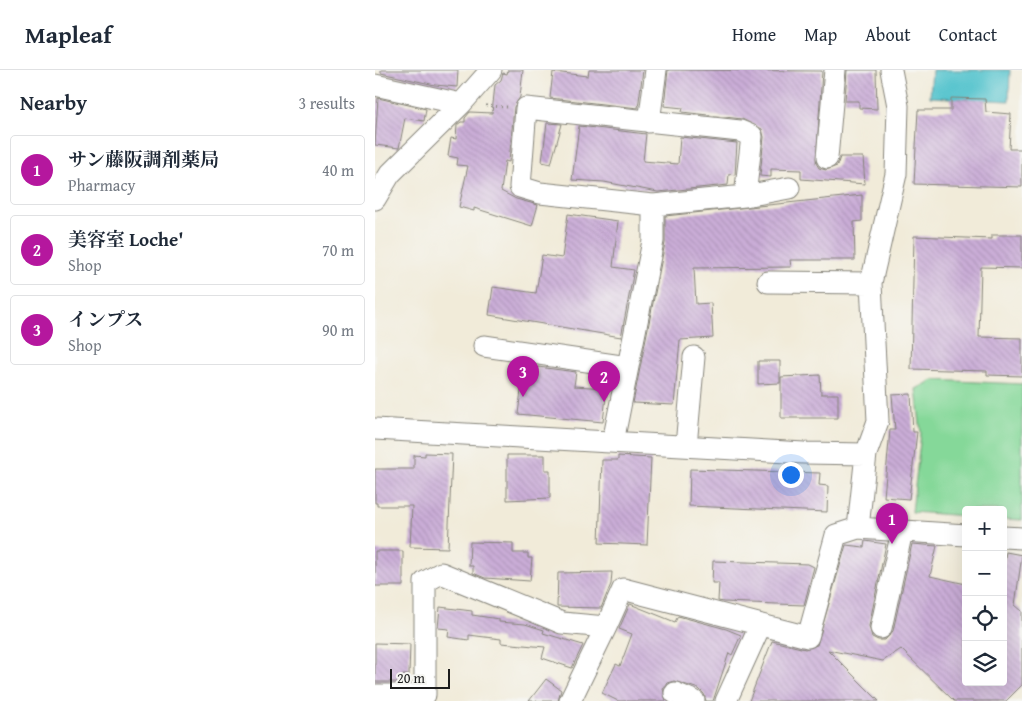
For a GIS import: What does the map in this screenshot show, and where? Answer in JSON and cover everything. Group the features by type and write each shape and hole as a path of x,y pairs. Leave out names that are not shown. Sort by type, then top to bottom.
{"street":[{"path":"375,199 390,174 461,104 491,70"},
{"path":"649,122 656,70"},
{"path":"827,158 835,70"},
{"path":"858,528 866,454 878,421 871,283 896,174 898,106 891,70"},
{"path":"375,86 461,104"},
{"path":"745,196 752,136 740,131 526,108 519,186 540,193 653,205 745,196 789,188"},
{"path":"613,442 653,241 653,205"},
{"path":"768,282 871,283"},
{"path":"484,346 628,367"},
{"path":"686,446 694,357"},
{"path":"375,429 866,454"},
{"path":"570,701 623,588 760,626 808,637 836,535 858,528 962,534"},
{"path":"881,628 902,531"},
{"path":"1007,537 1022,538"},
{"path":"375,695 425,695 425,582 441,573 562,623 606,627"},
{"path":"726,701 760,626"}],"path":[{"path":"461,104 526,108"}],"green space":[{"path":"933,380 1022,384 1022,520 1007,519 1007,506 962,506 962,516 912,512 921,433 916,389"}],"water":[{"path":"932,70 1010,70 1009,101 930,97"}],"building":[{"path":"381,70 458,70 457,87 435,85 381,73"},
{"path":"508,70 523,70 520,97 514,107 509,162 505,161 501,191 516,199 538,205 532,226 474,208 474,211 459,207 468,166 457,165 458,158 448,156 451,138 456,139 457,125 465,122 465,118 470,112 492,113 495,85 501,80 503,73 507,74"},
{"path":"589,70 643,70 638,108 550,98 553,72 588,76"},
{"path":"668,70 822,71 816,163 819,168 826,170 837,166 840,157 863,157 865,184 801,179 801,170 771,169 771,177 760,176 764,137 762,129 742,119 682,112 683,108 664,106"},
{"path":"847,70 876,70 877,109 859,108 859,101 845,101"},
{"path":"378,98 426,109 424,121 405,118 399,148 375,145"},
{"path":"951,98 985,99 986,112 1011,114 1009,149 1022,149 1022,187 914,184 918,110 951,110"},
{"path":"547,123 562,124 551,164 542,162"},
{"path":"579,126 646,134 643,161 678,164 680,137 737,143 735,175 729,174 728,185 658,192 604,182 572,180"},
{"path":"862,195 862,221 854,222 855,260 790,260 791,267 694,268 696,304 711,303 713,338 680,340 674,405 633,403 665,243 665,216"},
{"path":"568,214 618,221 613,267 634,270 621,337 489,315 493,287 536,293 542,255 562,258"},
{"path":"992,235 1022,235 1022,268 981,267 979,337 1022,338 1022,376 987,375 987,371 911,369 914,236 992,239"},
{"path":"758,361 780,361 780,383 758,384"},
{"path":"538,367 576,372 574,386 607,388 603,422 518,414 523,375 537,377"},
{"path":"820,375 821,394 838,394 838,418 781,418 781,377"},
{"path":"911,394 913,432 917,432 909,499 884,497 890,430 895,430 892,395"},
{"path":"425,453 452,454 448,548 410,547 412,506 377,506 377,503 375,503 375,469 414,469 414,455 425,456"},
{"path":"507,455 545,455 545,470 550,470 550,498 507,500"},
{"path":"618,456 651,458 647,545 599,543 602,460 618,460"},
{"path":"690,469 820,473 819,485 828,486 827,512 689,506"},
{"path":"865,541 886,544 869,626 872,637 878,640 885,640 893,631 912,544 937,546 930,576 962,583 962,686 1007,686 1007,552 1022,555 1015,605 1022,611 1022,685 1006,701 954,701 901,649 883,661 828,650 879,701 749,701 772,641 805,649 817,645 846,545 864,547"},
{"path":"470,542 513,543 513,553 528,553 528,558 532,558 530,581 485,578 473,573 473,566 469,566"},
{"path":"375,551 403,551 403,586 375,586"},
{"path":"713,561 808,564 814,567 804,605 724,602 718,601 719,583 712,583"},
{"path":"612,572 611,584 601,608 557,607 558,573"},
{"path":"630,604 675,622 678,616 741,635 732,655 729,653 713,701 706,701 704,694 699,689 674,681 667,683 663,689 666,701 618,701 602,693 616,664 620,666 632,634 619,629"},
{"path":"440,607 472,611 472,615 499,619 499,622 525,624 544,630 543,633 583,645 572,668 542,658 545,647 501,643 501,639 469,635 469,640 448,637 449,629 438,628"},
{"path":"375,643 410,644 409,675 403,675 403,682 375,682"},
{"path":"546,679 561,690 558,701 529,701"}],"place":[{"name":"インプス","path":"523,397"},
{"name":"美容室 Loche'","path":"604,402"},
{"name":"サン藤阪調剤薬局","path":"892,544"}]}
